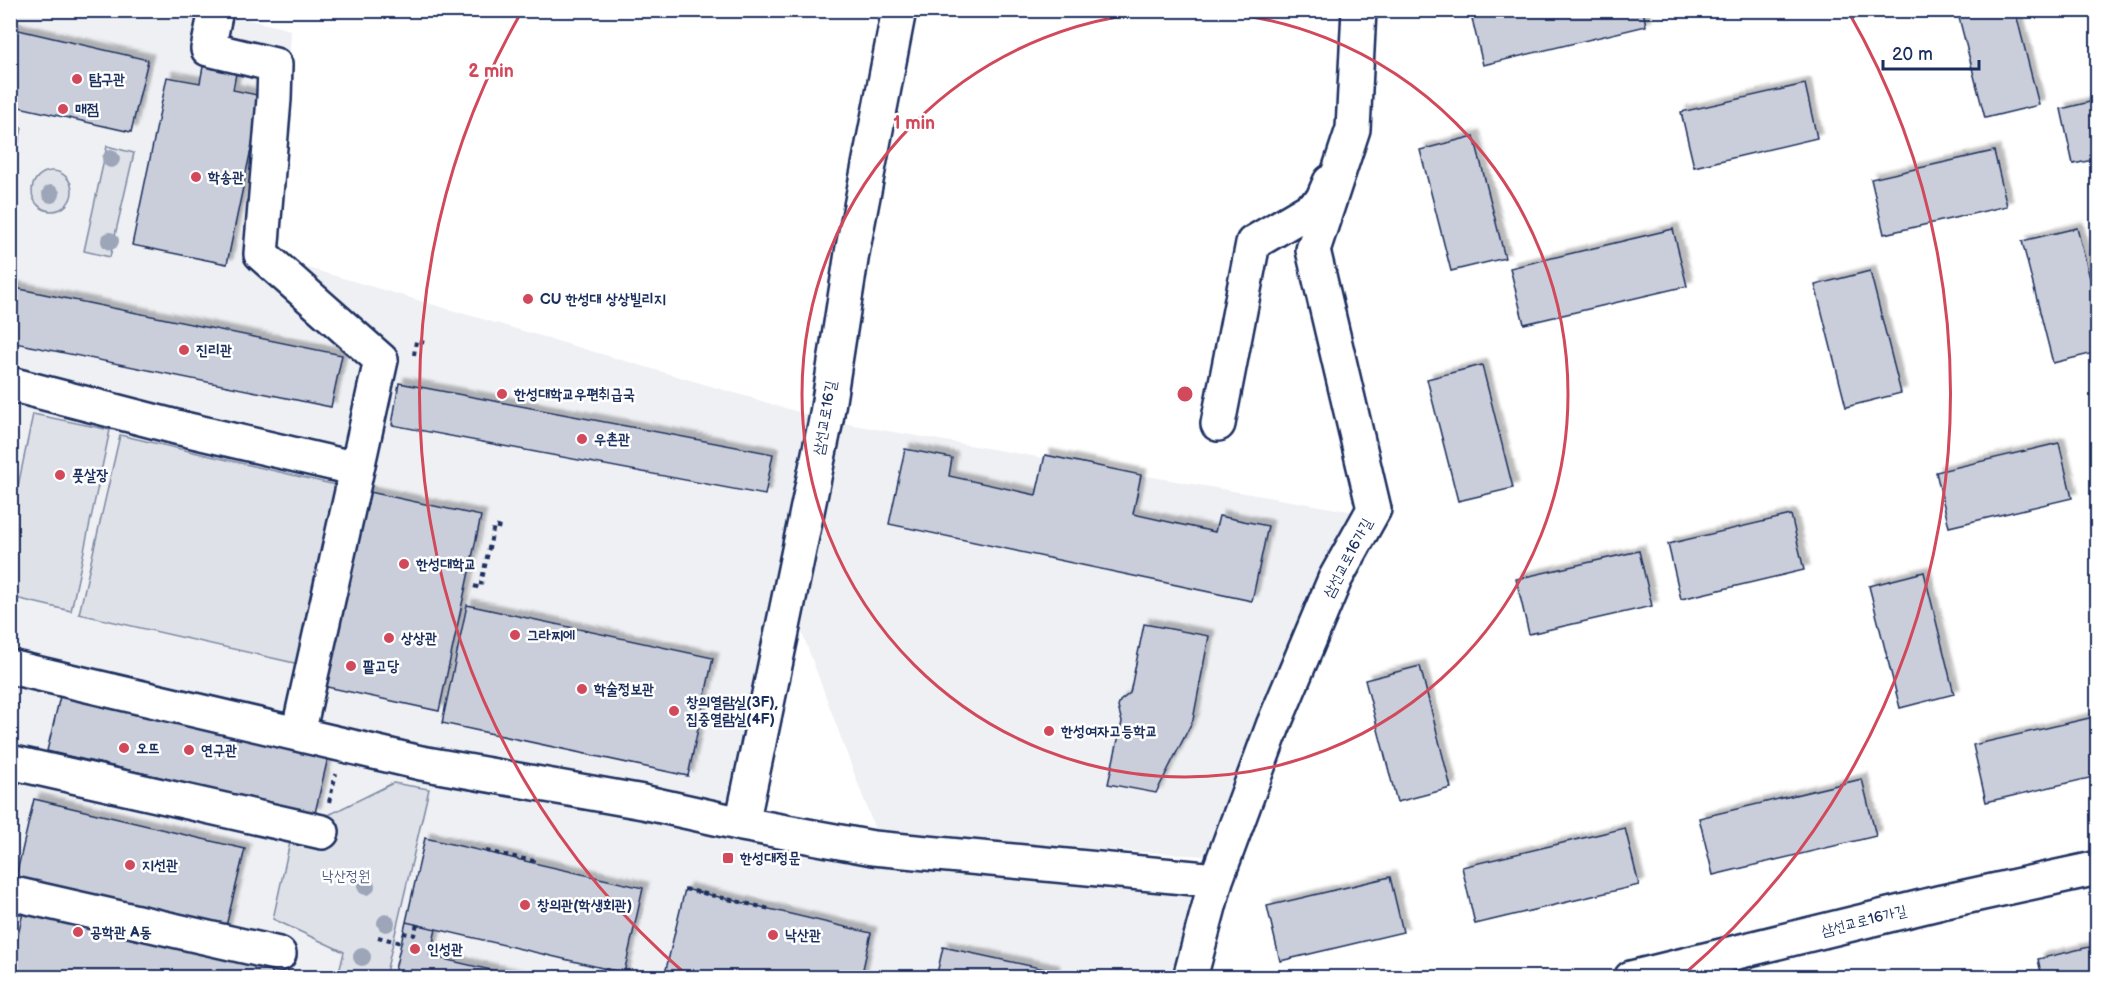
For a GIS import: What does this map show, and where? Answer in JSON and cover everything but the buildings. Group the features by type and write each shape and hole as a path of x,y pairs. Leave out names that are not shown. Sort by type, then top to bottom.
{"street":[{"path":"216,10 208,49 275,65 261,254 381,360 298,734"},
{"name":"삼선교로16길","path":"742,824 826,420 852,253 899,10"},
{"path":"1253,243 1313,250 1353,129 1359,10"},
{"path":"1218,424 1253,243 1321,202 1353,129"},
{"name":"삼선교로16가길","path":"1190,978 1216,880 1273,726 1335,579 1374,509 1313,250"},
{"path":"10,384 180,428 357,469"},
{"path":"10,667 421,763 643,802 742,824 873,848 1216,880"},
{"path":"10,762 322,832"},
{"name":"삼선교로16가길","path":"1631,978 1942,902 2097,868"},
{"path":"10,893 279,954"}],"path":[{"path":"413,359 417,341 426,344"},
{"path":"474,586 480,588 494,526 502,528"},
{"path":"322,832 343,744"},
{"path":"486,851 534,861 533,864"},
{"path":"685,889 770,909"},
{"path":"403,933 414,935 417,924"},
{"path":"378,937 401,943"}],"shaded area":[{"name":"한성대학교","path":"10,11 213,11 291,30 281,260 826,420 762,808 791,832 1216,880 1186,977 11,977"},
{"name":"한성여자고등학교","path":"836,422 1354,512 1205,856 877,835 800,627"}],"green space":[{"path":"10,125 22,128 11,176"},
{"path":"107,146 134,153 110,257 84,251"},
{"path":"52,171 66,177 72,191 66,205 52,211 38,205 32,191 38,177"},
{"name":"풋살장","path":"33,414 110,430 71,611 11,597 11,520"},
{"path":"120,435 340,486 299,664 79,614"},
{"name":"낙산정원","path":"393,783 429,789 385,977 338,977 344,952 273,919 292,833"}],"place":[{"name":"탐구관","path":"77,79"},
{"name":"매점","path":"63,109"},
{"name":"학송관","path":"196,177"},
{"name":"CU 한성대 상상빌리지","path":"528,299"},
{"name":"진리관","path":"184,350"},
{"name":"한성대학교우편취급국","path":"502,394"},
{"name":"우촌관","path":"582,439"},
{"name":"풋살장","path":"60,475"},
{"name":"한성대학교","path":"404,564"},
{"name":"그라찌에","path":"515,635"},
{"name":"상상관","path":"389,638"},
{"name":"팥고당","path":"351,666"},
{"name":"학술정보관","path":"582,689"},
{"name":"창의열람실(3F), 집중열람실(4F)","path":"674,711"},
{"name":"한성여자고등학교","path":"1049,731"},
{"name":"오뜨","path":"124,748"},
{"name":"연구관","path":"189,750"},
{"name":"한성대정문","path":"728,858"},
{"name":"지선관","path":"130,865"},
{"name":"창의관(학생회관)","path":"525,905"},
{"name":"공학관 A동","path":"78,932"},
{"name":"낙산관","path":"773,935"},
{"name":"인성관","path":"415,949"}]}
